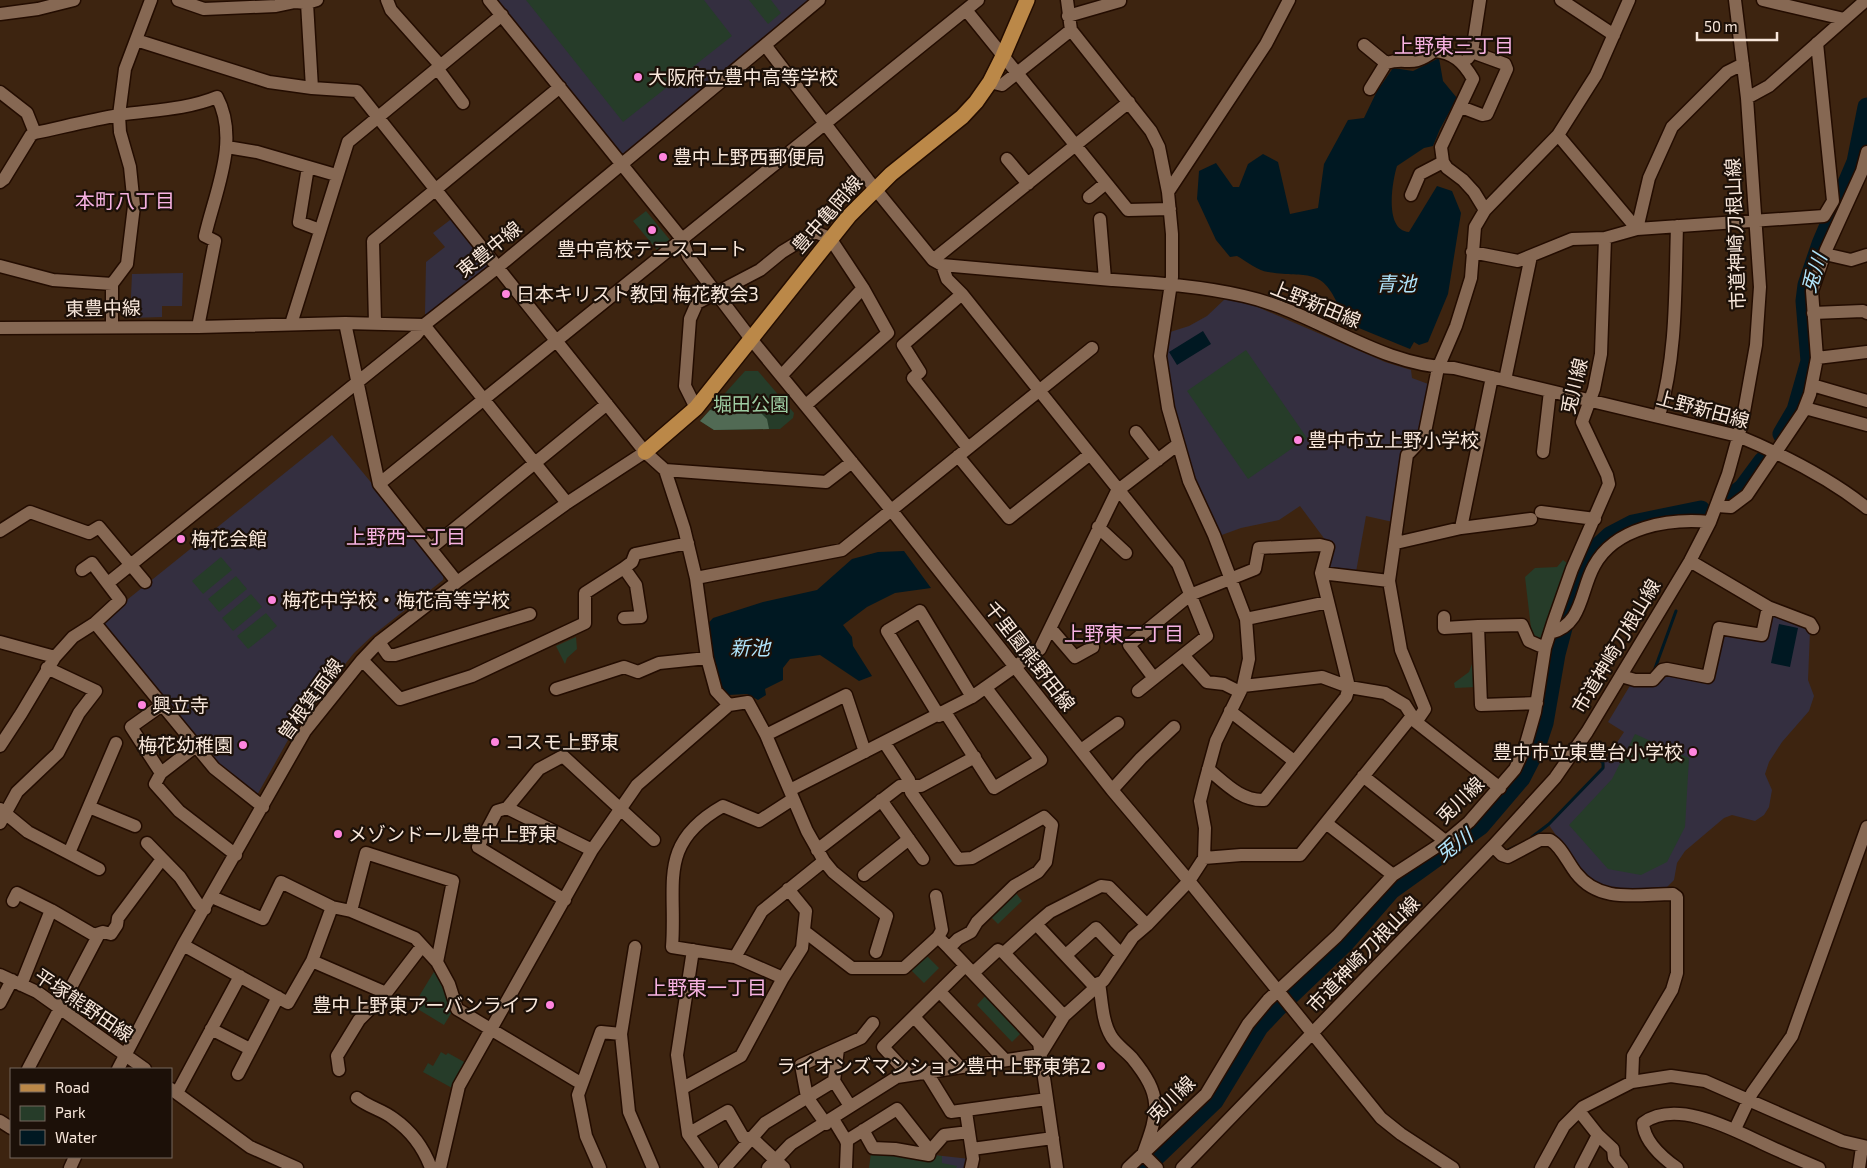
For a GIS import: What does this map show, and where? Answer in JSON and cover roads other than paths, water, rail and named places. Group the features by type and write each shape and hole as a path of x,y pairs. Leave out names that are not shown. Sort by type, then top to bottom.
{"main road":[{"name":"豊中亀岡線","path":"645,452 696,408 830,238 875,189 962,117 990,82 1027,0"}],"street":[{"path":"0,14 18,5 38,9 74,0"},
{"path":"112,326 112,284 126,264 134,206 130,167 120,132 119,115 124,69 151,0"},
{"path":"178,0 204,9 276,6 295,2 312,2 312,88"},
{"path":"387,0 391,10 438,66 464,103"},
{"name":"千里園熊野田線","path":"490,0 682,239 688,256 751,339 892,511 1112,790 1189,881 1381,1118 1401,1134 1454,1168"},
{"name":"東豊中線","path":"0,328 198,327 345,323 424,325 498,267 819,0"},
{"path":"379,484 978,0"},
{"path":"1040,1055 1064,1016 1097,985 1133,937 1148,925 1189,881 1204,858 1205,828 1200,801 1216,741 1242,689 1250,659 1246,619 1214,534 1189,481 1177,445 1168,408 1160,356 1171,285 1170,209 1159,147 1151,131 1071,30 1067,0"},
{"path":"1168,192 1266,44 1289,0"},
{"path":"1465,64 1472,52 1480,0"},
{"path":"1561,0 1614,34"},
{"path":"1411,714 1425,709 1401,650 1389,581 1396,543 1407,455 1424,437 1438,368 1456,326 1471,278 1475,227 1485,210 1558,135 1596,75 1628,0"},
{"name":"市道神崎刀根山線","path":"1182,1168 1493,846 1562,768 1621,676 1690,561 1710,522 1717,506 1738,436 1756,335 1760,287 1747,98 1735,0"},
{"path":"1763,0 1844,19"},
{"path":"1747,98 1769,86 1866,0"},
{"path":"1068,16 1120,1"},
{"path":"966,10 1128,210 1170,209"},
{"path":"291,324 336,175 348,142 377,116 502,15"},
{"path":"990,82 1002,85 1071,30"},
{"path":"136,40 269,82 312,88 357,91 645,452 665,470 688,543 696,578 707,658 716,692 729,705"},
{"path":"1472,252 1518,260 1572,239 1606,238 1637,229 1824,216 1833,201 1817,43"},
{"path":"765,45 875,189 938,263 947,279 962,294 1117,491 1178,564 1206,636 1138,691"},
{"path":"1364,45 1386,63"},
{"path":"1370,89 1386,63 1396,60 1411,63 1422,60 1434,51 1445,52 1465,64 1473,79 1461,107 1440,146 1443,162 1447,168 1463,180 1474,192 1485,210"},
{"path":"1461,107 1482,115 1487,114 1507,69 1505,64 1472,52"},
{"path":"1637,229 1649,178 1672,127 1727,72 1743,64"},
{"path":"375,323 373,241 560,87"},
{"path":"0,92 27,113 35,133"},
{"path":"0,182 4,179 31,136 35,133 119,115 200,104 217,97 224,110 227,147 206,236 215,241 198,327"},
{"path":"938,263 1028,184 1129,102"},
{"path":"1558,135 1637,229"},
{"path":"227,147 257,152 336,175"},
{"path":"1717,506 1728,508 1747,495 1772,450 1805,408 1817,358 1812,291 1825,254 1855,187 1867,152"},
{"path":"1007,159 1028,184"},
{"path":"1411,195 1420,174 1443,162"},
{"path":"308,167 299,222 320,230"},
{"path":"1089,197 1106,183"},
{"path":"1100,219 1105,279"},
{"path":"1659,416 1670,376 1674,348 1677,226"},
{"path":"696,408 685,386 690,319 697,303 760,270 782,252 815,232 830,238 863,288 888,333 806,405"},
{"name":"兎川線","path":"1128,1168 1150,1161 1206,1094 1251,1020 1282,997 1393,875 1445,841 1469,822 1500,788 1521,758 1537,703 1545,648 1555,631 1572,569 1596,519 1610,482 1582,424 1601,354 1606,238"},
{"path":"1825,254 1851,260 1867,256"},
{"path":"1505,380 1531,256"},
{"name":"上野新田線","path":"938,263 1171,285 1244,296 1288,310 1338,334 1413,362 1438,368 1454,368 1738,436 1772,450 1864,500"},
{"path":"0,266 53,280 112,284"},
{"path":"782,376 863,288"},
{"path":"962,294 903,345 920,372 913,378 1009,518 1089,455"},
{"path":"1813,313 1863,311 1867,313"},
{"path":"345,323 379,484 457,582"},
{"path":"108,583 416,335 424,325 567,503"},
{"path":"696,578 842,550 1092,348"},
{"path":"1817,358 1867,352"},
{"path":"1461,528 1492,377"},
{"path":"1812,385 1867,401"},
{"path":"1543,452 1550,391"},
{"path":"431,548 607,404"},
{"path":"1805,408 1867,425"},
{"path":"1136,432 1158,460"},
{"path":"783,978 735,957 672,947 675,914 672,873 678,852 690,832 705,817 723,806 759,821 792,795 865,752 972,697 1040,649 1117,491 1177,445"},
{"name":"曽根箕面線","path":"118,1068 183,945 212,898 306,731 362,660 379,642 457,582 567,503 645,452"},
{"path":"665,470 826,482 852,462"},
{"path":"0,531 30,512 89,533 99,527 145,582"},
{"path":"1396,543 1461,528 1536,515 1596,519"},
{"path":"1555,631 1573,620 1594,565 1602,553 1616,541 1635,531 1654,526 1689,521 1710,522"},
{"path":"1098,527 1126,554"},
{"path":"362,660 400,698 472,676 584,623 585,593 632,562 635,554 688,543"},
{"path":"1153,677 1129,645 1190,595 1255,568 1260,548 1320,545 1328,547 1321,573 1349,687 1346,697 1264,800 1255,800 1236,792 1208,770"},
{"path":"1690,561 1768,606 1810,624 1813,628"},
{"path":"0,746 22,714 55,657 73,637 95,623 120,600 92,563 82,570"},
{"path":"624,568 636,586 640,617 624,618"},
{"path":"1321,573 1389,581"},
{"path":"1246,619 1328,602"},
{"path":"1621,676 1635,680 1653,680 1663,670 1667,669 1708,677 1719,628 1762,635 1768,606"},
{"path":"972,697 920,612 887,631 942,714 975,757 994,788 1041,760 986,688"},
{"path":"379,642 388,654 395,655 530,614"},
{"path":"1444,617 1444,628 1522,625 1529,641 1545,648"},
{"path":"95,623 214,768 263,807"},
{"path":"1478,626 1481,705 1537,703"},
{"path":"1051,629 1076,657 1093,647"},
{"path":"0,642 55,657"},
{"path":"1183,655 1207,682 1242,689 1322,677 1349,687 1385,693 1500,788"},
{"path":"556,689 624,667 638,672 659,663 707,658"},
{"path":"47,668 96,691 79,714 58,753 17,792 2,815 28,832 99,869"},
{"path":"1204,858 1241,855 1300,855 1411,714 1418,693"},
{"path":"766,735 846,695 865,752"},
{"path":"440,1168 459,1086 566,900 592,850 619,809 638,785 729,705 748,702 766,735 820,856 833,872 887,916 876,952"},
{"path":"160,773 131,727 162,705"},
{"path":"1230,711 1294,761"},
{"path":"1081,750 1118,723"},
{"path":"1112,790 1141,758 1174,727"},
{"path":"884,742 909,780 911,792 958,859 972,858 1044,817 1052,825 1046,862 1038,872 1014,886 977,922 971,932 958,939 949,948"},
{"path":"69,853 116,743"},
{"path":"196,746 160,773 155,784 179,810 236,854"},
{"path":"566,900 478,847 497,811 507,808 539,769 563,756 654,840"},
{"path":"735,957 762,911 788,889 820,856 881,800 900,786 921,786 975,757"},
{"path":"1363,776 1445,841"},
{"path":"881,800 923,859"},
{"path":"89,807 135,826"},
{"path":"507,808 592,850"},
{"path":"1326,823 1393,875"},
{"path":"1735,1129 1749,1099 1792,1036 1867,827"},
{"path":"864,875 909,839"},
{"path":"1493,846 1502,855 1508,857 1540,840 1550,840 1582,880 1602,893 1619,896 1671,894 1677,897 1677,973 1672,990 1634,1056 1632,1082"},
{"path":"147,843 205,909"},
{"path":"351,911 366,853 453,881 437,962"},
{"path":"13,901 17,893 51,910 94,936 111,934 117,925 118,918 162,859"},
{"path":"212,898 263,919 281,882 332,907 351,911 415,938 437,962 449,984 457,1009 582,1084"},
{"path":"1004,953 1050,912 1101,886 1109,887 1148,925"},
{"path":"683,1088 741,1056 783,978 802,948 806,911 788,889"},
{"path":"804,932 852,968 904,968 938,937 942,930 936,896"},
{"path":"183,945 288,1002 312,961 332,907"},
{"path":"0,1003 16,983 51,910"},
{"path":"1036,924 1097,985 1106,1028 1115,1042 1139,1068 1155,1097 1156,1118 1150,1161"},
{"path":"1066,955 1096,928 1120,953"},
{"path":"29,1068 99,934"},
{"path":"938,937 1039,1043 1057,1168"},
{"path":"338,1070 337,1056 359,1020 386,993 422,946"},
{"path":"635,947 621,1034 629,1112 653,1168"},
{"path":"693,950 677,1055 688,1134 712,1168"},
{"path":"908,1074 883,1046 940,992 998,950 1004,953 1064,1016"},
{"path":"312,961 386,993"},
{"name":"平塚熊野田線","path":"0,975 37,992 144,1068"},
{"path":"240,976 174,1091 250,1147 297,1168"},
{"path":"940,992 1005,1060"},
{"path":"238,1074 278,997"},
{"path":"914,1017 959,1066"},
{"path":"846,1168 846,1140 807,1097 800,1065 861,1038 873,1023"},
{"path":"211,1029 250,1049"},
{"path":"600,1168 586,1136 578,1095 601,1032 621,1034"},
{"path":"838,1049 834,1081 850,1106"},
{"path":"688,1134 728,1112 743,1138 753,1139 776,1165 791,1144 897,1077 1040,1055"},
{"path":"927,1073 951,1112 966,1112 1047,1099"},
{"path":"1541,1168 1564,1126 1595,1099 1632,1082 1671,1076 1705,1081 1842,1141 1864,1147 1859,1168"},
{"path":"725,1168 753,1139 765,1123 834,1081"},
{"path":"357,1098 368,1107 394,1118 424,1149 431,1168"},
{"path":"846,1140 897,1108 930,1151"},
{"path":"1579,1111 1598,1135 1613,1149 1614,1158 1622,1168"},
{"path":"966,1112 972,1149 973,1162 971,1168"},
{"path":"1677,1168 1665,1160 1644,1132 1643,1123 1650,1118 1670,1115 1695,1116 1735,1129 1818,1168"},
{"path":"864,1130 873,1148 895,1149 929,1155 930,1151 944,1135 969,1132"},
{"path":"1580,1168 1598,1135"},
{"path":"972,1149 1053,1138"}],"water":[{"name":"青池","path":"1439,58 1443,81 1457,98 1433,146 1424,148 1397,166 1392,194 1393,215 1396,224 1401,230 1409,232 1437,186 1452,191 1461,213 1448,294 1428,342 1419,345 1414,342 1410,349 1349,324 1354,314 1339,307 1326,285 1319,279 1311,276 1264,271 1237,256 1230,257 1216,240 1197,199 1199,171 1216,163 1233,187 1239,187 1248,164 1263,154 1278,162 1290,214 1318,208 1324,164 1348,120 1364,118 1377,91 1393,68 1413,71"},
{"path":"1203,331 1211,344 1177,365 1169,352"},
{"name":"新池","path":"904,551 931,588 895,593 867,607 843,625 852,637 853,646 872,676 859,681 820,655 790,659 783,668 783,680 765,689 766,695 758,700 747,694 728,695 719,688 706,626 713,618 763,602 817,590 852,559 878,552"},
{"path":"1779,624 1798,628 1790,667 1771,663"}],"waterway":[{"name":"兎川","path":"1782,434 1796,410 1810,361 1805,301 1807,285 1821,244 1856,162 1867,107"},
{"name":"兎川","path":"1734,495 1743,488 1763,461"},
{"name":"兎川","path":"1144,1168 1214,1101 1259,1027 1344,944 1391,890 1480,826 1521,778 1534,753 1544,723 1556,654 1568,609 1583,570 1597,548 1610,536 1633,524 1701,510"},
{"path":"1654,671 1676,611"},
{"path":"1532,837 1549,824 1603,768 1603,763 1591,751"},
{"path":"1506,851 1516,846"}],"place":[{"name":"大阪府立豊中高等学校","path":"638,77"},
{"name":"豊中上野西郵便局","path":"663,157"},
{"name":"豊中高校テニスコート","path":"652,230"},
{"name":"日本キリスト教団 梅花教会3","path":"506,294"},
{"name":"豊中市立上野小学校","path":"1298,440"},
{"name":"梅花会館","path":"181,539"},
{"name":"梅花中学校・梅花高等学校","path":"272,600"},
{"name":"興立寺","path":"142,705"},
{"name":"コスモ上野東","path":"495,742"},
{"name":"梅花幼稚園","path":"243,745"},
{"name":"豊中市立東豊台小学校","path":"1693,752"},
{"name":"メゾンドール豊中上野東","path":"338,834"},
{"name":"豊中上野東アーバンライフ","path":"550,1005"},
{"name":"ライオンズマンション豊中上野東第2","path":"1101,1066"}],"district":[{"name":"上野東三丁目","path":"1454,46"},
{"name":"本町八丁目","path":"125,201"},
{"name":"上野西一丁目","path":"406,537"},
{"name":"上野東二丁目","path":"1124,634"},
{"name":"上野東一丁目","path":"707,988"}],"park label":[{"name":"堀田公園","path":"751,404"}]}
